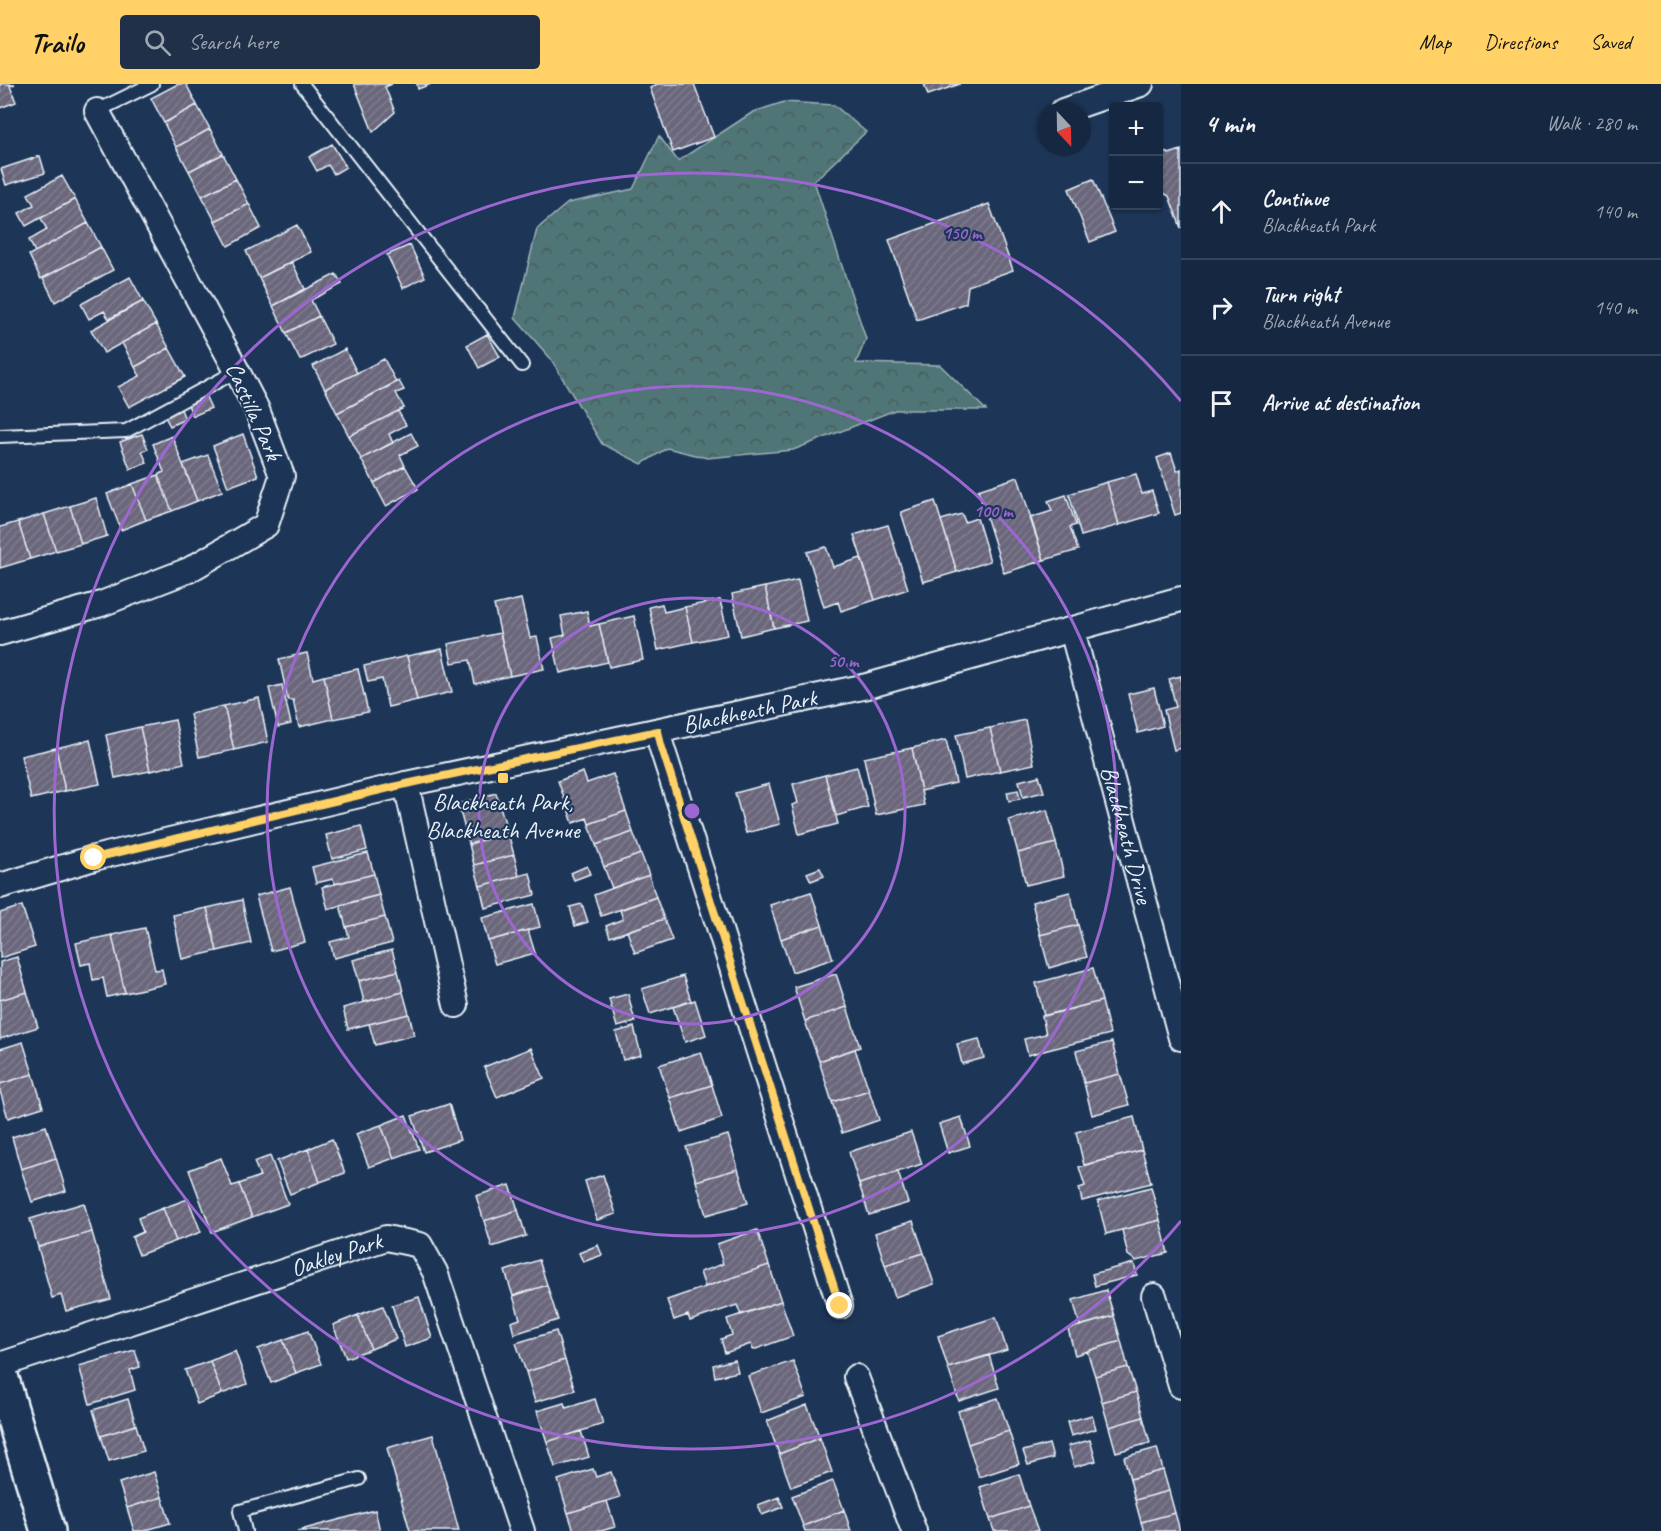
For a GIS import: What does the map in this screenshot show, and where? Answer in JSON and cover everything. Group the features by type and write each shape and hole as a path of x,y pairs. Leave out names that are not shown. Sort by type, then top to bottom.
{"main road":[{"path":"0,1373 48,1531"}],"street":[{"path":"1090,102 1142,84"},
{"name":"Castilla Park","path":"0,633 101,604 189,570 266,525 282,476 257,410 97,111"},
{"name":"Blackheath Park","path":"0,886 94,858 406,784 867,686 1181,599"},
{"name":"Blackheath Drive","path":"1072,630 1181,1038"},
{"path":"658,731 840,1306"},
{"path":"406,784 456,1005"},
{"name":"Oakley Park","path":"0,1365 386,1238 420,1245 435,1272 522,1531"},
{"path":"1154,1296 1181,1386"},
{"path":"856,1377 914,1531"}],"lane":[{"path":"97,111 152,84"},
{"path":"302,84 522,365"},
{"path":"0,435 126,430 237,371"},
{"path":"245,1531 240,1511 359,1479"}],"green space":[{"path":"784,102 834,105 866,132 814,181 866,339 856,363 940,365 986,410 895,410 793,450 707,458 667,448 642,464 602,444 551,359 515,318 537,229 568,203 633,189 659,136 678,161 753,112"}],"building":[{"path":"0,84 15,84 10,86 16,102 0,108"},
{"path":"178,84 186,84 197,105 164,123 151,98"},
{"path":"354,84 392,84 385,87 395,112 373,132"},
{"path":"417,84 431,84 418,89"},
{"path":"657,84 694,84 714,137 673,152 650,88"},
{"path":"924,84 960,84 928,95"},
{"path":"197,105 210,129 176,147 164,123"},
{"path":"210,129 223,154 189,171 176,147"},
{"path":"332,144 346,167 334,174 328,165 317,171 309,157"},
{"path":"1181,150 1181,228 1169,196 1163,193 1163,151 1169,154"},
{"path":"223,154 236,179 202,196 189,171"},
{"path":"40,156 45,173 6,185 1,169"},
{"path":"62,176 75,199 26,226 19,213 34,205 28,194"},
{"path":"236,179 249,204 215,221 202,196"},
{"path":"1093,179 1115,232 1090,242 1069,189"},
{"path":"75,199 88,223 35,252 29,240 47,230 41,218"},
{"path":"249,204 261,228 228,246 215,221"},
{"path":"989,204 1013,270 968,286 966,303 917,320 889,240"},
{"path":"88,223 101,247 41,279 29,255"},
{"path":"297,225 311,252 259,278 246,251"},
{"path":"410,245 425,277 403,288 387,255"},
{"path":"101,247 113,270 55,302 43,278"},
{"path":"292,262 305,289 273,306 259,278"},
{"path":"336,274 342,284 311,300 319,316 286,333 273,306"},
{"path":"130,277 143,301 109,319 104,311 89,319 81,304"},
{"path":"143,301 156,324 104,353 91,330"},
{"path":"319,316 333,344 300,360 286,333"},
{"path":"156,324 169,348 135,367 122,343"},
{"path":"487,334 500,357 479,368 467,345"},
{"path":"169,348 185,377 129,407 118,387 140,376 135,367"},
{"path":"345,349 357,373 325,389 313,366"},
{"path":"384,359 396,382 337,413 325,389"},
{"path":"399,381 404,390 396,393 404,408 349,436 337,413"},
{"path":"205,395 211,408 193,416 187,403"},
{"path":"180,407 185,419 170,426 164,415"},
{"path":"398,411 406,425 389,434 393,443 361,459 349,436"},
{"path":"411,433 418,446 400,455 405,466 374,483 361,459"},
{"path":"142,434 148,449 142,451 147,463 130,469 120,442"},
{"path":"243,434 258,476 228,487 213,446"},
{"path":"172,436 197,501 172,511 158,475 164,472 153,444"},
{"path":"1171,453 1177,471 1181,469 1181,513 1175,515 1157,458"},
{"path":"208,455 222,491 197,501 183,464"},
{"path":"405,466 418,489 386,506 374,483"},
{"path":"1136,474 1142,494 1152,491 1159,513 1119,525 1107,482"},
{"path":"158,475 172,511 146,520 132,484"},
{"path":"1018,477 1044,560 1004,573 978,490"},
{"path":"1107,482 1119,525 1081,536 1069,494"},
{"path":"132,484 146,520 121,530 107,494"},
{"path":"1066,495 1076,525 1070,527 1078,550 1044,560 1030,518 1052,511 1048,501"},
{"path":"96,498 107,536 81,544 70,506"},
{"path":"935,501 957,572 923,582 901,512"},
{"path":"70,506 81,544 56,551 44,514"},
{"path":"44,514 56,551 30,559 18,522"},
{"path":"962,514 965,522 977,518 990,561 957,572 941,520"},
{"path":"18,522 30,559 0,568 0,527"},
{"path":"888,525 908,589 875,600 854,535"},
{"path":"826,547 833,567 861,558 875,600 841,611 838,602 824,607 807,552"},
{"path":"798,580 807,621 774,628 765,587"},
{"path":"765,587 774,628 741,636 732,594"},
{"path":"521,599 530,638 537,637 544,669 510,676 494,605"},
{"path":"720,600 728,635 693,642 685,607"},
{"path":"662,604 664,612 685,607 693,642 658,650 649,607"},
{"path":"587,611 590,626 599,624 608,662 560,673 552,638 565,635 561,616"},
{"path":"634,616 643,660 609,667 599,624"},
{"path":"500,633 510,676 475,684 470,660 452,663 448,644"},
{"path":"442,649 452,692 417,700 407,656"},
{"path":"307,653 313,679 324,676 333,719 299,727 293,700 288,700 279,659"},
{"path":"407,656 417,700 388,707 382,679 368,682 364,666"},
{"path":"358,669 368,712 333,719 324,676"},
{"path":"1181,676 1181,748 1174,750 1164,710 1176,707 1169,679"},
{"path":"282,685 291,724 278,727 269,688"},
{"path":"1154,688 1163,726 1138,733 1128,694"},
{"path":"259,698 268,742 234,750 224,706"},
{"path":"224,706 234,750 199,757 190,714"},
{"path":"175,720 184,763 150,771 140,727"},
{"path":"1025,720 1034,764 1000,771 990,728"},
{"path":"140,727 150,771 115,778 106,735"},
{"path":"990,728 1000,771 965,779 956,735"},
{"path":"90,740 100,784 65,791 56,748"},
{"path":"946,740 956,783 921,791 912,748"},
{"path":"56,748 65,791 31,799 21,756"},
{"path":"912,748 924,805 876,815 864,758"},
{"path":"857,767 868,807 836,816 825,775"},
{"path":"583,772 587,783 613,774 626,811 589,824 587,818 573,823 558,781"},
{"path":"825,775 838,824 799,834 792,805 798,803 793,784"},
{"path":"1039,776 1044,792 1023,797 1019,781"},
{"path":"769,784 780,824 746,833 735,793"},
{"path":"1018,790 1020,799 1009,801 1007,792"},
{"path":"496,793 508,833 469,844 458,804"},
{"path":"1047,810 1056,843 1018,853 1009,820"},
{"path":"626,811 633,832 596,845 589,824"},
{"path":"361,826 367,850 332,859 326,835"},
{"path":"633,832 641,854 604,867 596,845"},
{"path":"508,833 514,855 474,865 469,844"},
{"path":"1056,843 1064,876 1026,885 1018,853"},
{"path":"368,853 374,874 335,884 333,879 316,883 312,867"},
{"path":"641,854 649,875 612,888 604,867"},
{"path":"514,855 519,876 480,886 474,865"},
{"path":"587,866 590,874 574,880 571,873"},
{"path":"820,868 824,876 811,881 807,873"},
{"path":"530,873 535,895 485,908 480,886"},
{"path":"374,874 379,895 328,909 322,887"},
{"path":"649,875 656,897 601,916 594,895"},
{"path":"290,887 305,942 271,951 256,896"},
{"path":"811,892 822,925 781,939 770,905"},
{"path":"1070,892 1078,925 1040,935 1032,902"},
{"path":"379,895 385,917 346,927 340,905"},
{"path":"656,897 664,919 610,937 606,926 623,919 620,910"},
{"path":"242,900 251,943 217,951 207,908"},
{"path":"534,904 540,927 488,941 482,918"},
{"path":"582,904 588,922 575,926 570,907"},
{"path":"22,906 35,947 0,958 0,913"},
{"path":"207,908 217,951 182,959 173,915"},
{"path":"385,917 392,943 334,958 330,942 349,937 346,927"},
{"path":"664,919 672,940 635,953 627,931"},
{"path":"822,925 833,959 792,972 781,939"},
{"path":"1078,925 1087,957 1049,968 1040,935"},
{"path":"145,928 155,970 162,969 165,984 125,993 112,935"},
{"path":"528,930 535,953 495,964 488,941"},
{"path":"112,935 125,993 107,997 103,978 93,980 90,963 81,965 76,943"},
{"path":"392,950 398,971 359,981 353,960"},
{"path":"17,957 27,992 0,1000 0,962"},
{"path":"1093,968 1102,1001 1044,1016 1036,983"},
{"path":"398,971 403,992 364,1002 359,981"},
{"path":"836,974 847,1007 805,1021 794,987"},
{"path":"683,976 691,1001 650,1014 642,989"},
{"path":"27,992 38,1027 0,1039 0,1000"},
{"path":"403,992 409,1014 348,1029 343,1008"},
{"path":"628,994 635,1022 617,1027 609,999"},
{"path":"695,1000 706,1035 685,1042 673,1007"},
{"path":"1102,1001 1110,1034 1028,1055 1024,1039 1046,1034 1042,1016"},
{"path":"847,1007 860,1047 819,1061 805,1021"},
{"path":"409,1014 414,1035 375,1045 369,1024"},
{"path":"634,1027 641,1055 623,1060 616,1032"},
{"path":"979,1039 984,1058 962,1064 957,1044"},
{"path":"23,1042 33,1074 0,1084 0,1049"},
{"path":"1112,1042 1120,1074 1084,1083 1076,1051"},
{"path":"531,1048 544,1078 497,1097 484,1067"},
{"path":"855,1049 869,1090 832,1102 819,1061"},
{"path":"701,1052 712,1085 670,1098 659,1065"},
{"path":"33,1074 43,1107 8,1118 0,1084"},
{"path":"1120,1074 1129,1105 1092,1115 1084,1083"},
{"path":"712,1085 722,1118 681,1132 670,1098"},
{"path":"869,1090 879,1120 842,1133 832,1102"},
{"path":"449,1104 460,1140 424,1152 412,1116"},
{"path":"406,1115 419,1149 394,1158 381,1125"},
{"path":"961,1117 970,1146 948,1153 939,1124"},
{"path":"1134,1117 1142,1150 1084,1165 1076,1132"},
{"path":"381,1125 394,1158 369,1167 356,1134"},
{"path":"46,1126 56,1158 21,1169 12,1137"},
{"path":"911,1132 922,1164 859,1184 849,1152"},
{"path":"728,1135 738,1169 696,1181 686,1147"},
{"path":"332,1139 345,1173 320,1182 308,1149"},
{"path":"308,1149 320,1182 290,1194 277,1161"},
{"path":"1142,1150 1151,1183 1082,1201 1079,1188 1085,1186 1079,1167"},
{"path":"270,1156 288,1204 252,1217 239,1184 260,1176 254,1162"},
{"path":"56,1158 66,1191 32,1202 21,1169"},
{"path":"221,1158 232,1186 239,1184 252,1217 212,1232 189,1170"},
{"path":"738,1169 748,1203 706,1215 696,1181"},
{"path":"898,1172 908,1203 869,1215 859,1184"},
{"path":"603,1175 616,1214 597,1220 585,1181"},
{"path":"510,1185 518,1210 484,1221 476,1196"},
{"path":"1151,1187 1160,1220 1106,1234 1098,1201"},
{"path":"188,1199 201,1232 176,1241 163,1208"},
{"path":"84,1203 92,1232 38,1247 30,1219"},
{"path":"163,1208 176,1241 139,1255 132,1237 143,1232 138,1218"},
{"path":"518,1210 526,1236 492,1247 484,1221"},
{"path":"1160,1220 1168,1253 1136,1261 1128,1255 1122,1230"},
{"path":"913,1221 924,1253 885,1265 875,1233"},
{"path":"757,1230 769,1265 705,1287 700,1272 723,1264 717,1244"},
{"path":"92,1232 111,1299 66,1311 61,1295 52,1298 38,1247"},
{"path":"598,1245 602,1255 583,1262 579,1253"},
{"path":"924,1253 934,1284 895,1297 885,1265"},
{"path":"539,1260 547,1285 513,1296 505,1271"},
{"path":"1134,1263 1137,1275 1095,1286 1092,1274"},
{"path":"769,1265 781,1301 741,1315 737,1305 690,1321 688,1315 674,1320 667,1300"},
{"path":"547,1285 558,1320 514,1334 511,1322 520,1319 513,1296"},
{"path":"1106,1290 1114,1316 1080,1326 1073,1300"},
{"path":"419,1297 432,1338 405,1347 392,1305"},
{"path":"781,1301 793,1336 753,1350 751,1344 725,1353 721,1339 732,1335 727,1319"},
{"path":"383,1306 396,1339 371,1349 358,1315"},
{"path":"358,1315 371,1349 346,1358 333,1325"},
{"path":"1114,1316 1121,1341 1075,1355 1068,1329"},
{"path":"996,1317 1007,1350 948,1368 938,1336"},
{"path":"308,1331 321,1364 296,1373 283,1340"},
{"path":"556,1331 565,1360 526,1372 516,1343"},
{"path":"283,1340 296,1373 271,1383 258,1349"},
{"path":"1121,1341 1128,1367 1095,1376 1087,1351"},
{"path":"135,1350 140,1367 130,1370 135,1390 90,1404 79,1366"},
{"path":"235,1351 247,1384 222,1394 210,1361"},
{"path":"989,1355 999,1388 959,1401 948,1368"},
{"path":"565,1360 575,1390 535,1402 526,1372"},
{"path":"735,1360 738,1372 715,1377 713,1365"},
{"path":"210,1361 222,1394 197,1404 185,1370"},
{"path":"793,1361 806,1397 761,1413 748,1376"},
{"path":"1128,1367 1136,1392 1102,1402 1095,1376"},
{"path":"1136,1392 1143,1417 1109,1427 1102,1402"},
{"path":"998,1398 1009,1431 968,1444 958,1411"},
{"path":"128,1399 136,1425 101,1436 93,1410"},
{"path":"595,1399 603,1424 547,1442 537,1411 564,1403 566,1408"},
{"path":"807,1405 820,1438 779,1454 767,1421"},
{"path":"1092,1415 1096,1429 1071,1436 1067,1422"},
{"path":"1143,1417 1150,1443 1116,1452 1109,1427"},
{"path":"136,1425 144,1451 109,1461 101,1436"},
{"path":"581,1431 589,1457 555,1467 547,1442"},
{"path":"1009,1431 1019,1464 979,1477 968,1444"},
{"path":"433,1435 459,1531 410,1531 387,1448"},
{"path":"820,1438 832,1472 791,1487 779,1454"},
{"path":"1090,1440 1096,1461 1074,1467 1068,1446"},
{"path":"1049,1444 1053,1458 1028,1465 1023,1451"},
{"path":"1157,1448 1163,1470 1130,1479 1124,1457"},
{"path":"593,1469 596,1477 611,1472 620,1497 568,1513 558,1480"},
{"path":"1163,1470 1169,1491 1135,1500 1130,1479"},
{"path":"154,1472 162,1497 127,1508 119,1483"},
{"path":"1019,1474 1029,1506 990,1519 980,1487"},
{"path":"833,1481 844,1510 803,1526 792,1496"},
{"path":"1169,1491 1175,1513 1141,1522 1135,1500"},
{"path":"162,1497 170,1523 143,1531 134,1531 127,1508"},
{"path":"779,1497 783,1507 762,1515 758,1505"},
{"path":"607,1501 615,1527 601,1531 574,1531 568,1513"},
{"path":"1029,1506 1038,1531 994,1531 990,1519"},
{"path":"375,1510 380,1531 297,1531"},
{"path":"844,1510 851,1531 805,1531 803,1526"},
{"path":"1175,1513 1180,1531 1144,1531 1141,1522"}],"place":[{"name":"Blackheath Park, Blackheath Avenue","path":"503,778"}],"route":[{"path":"94,858 406,784 658,731 840,1306"}]}
